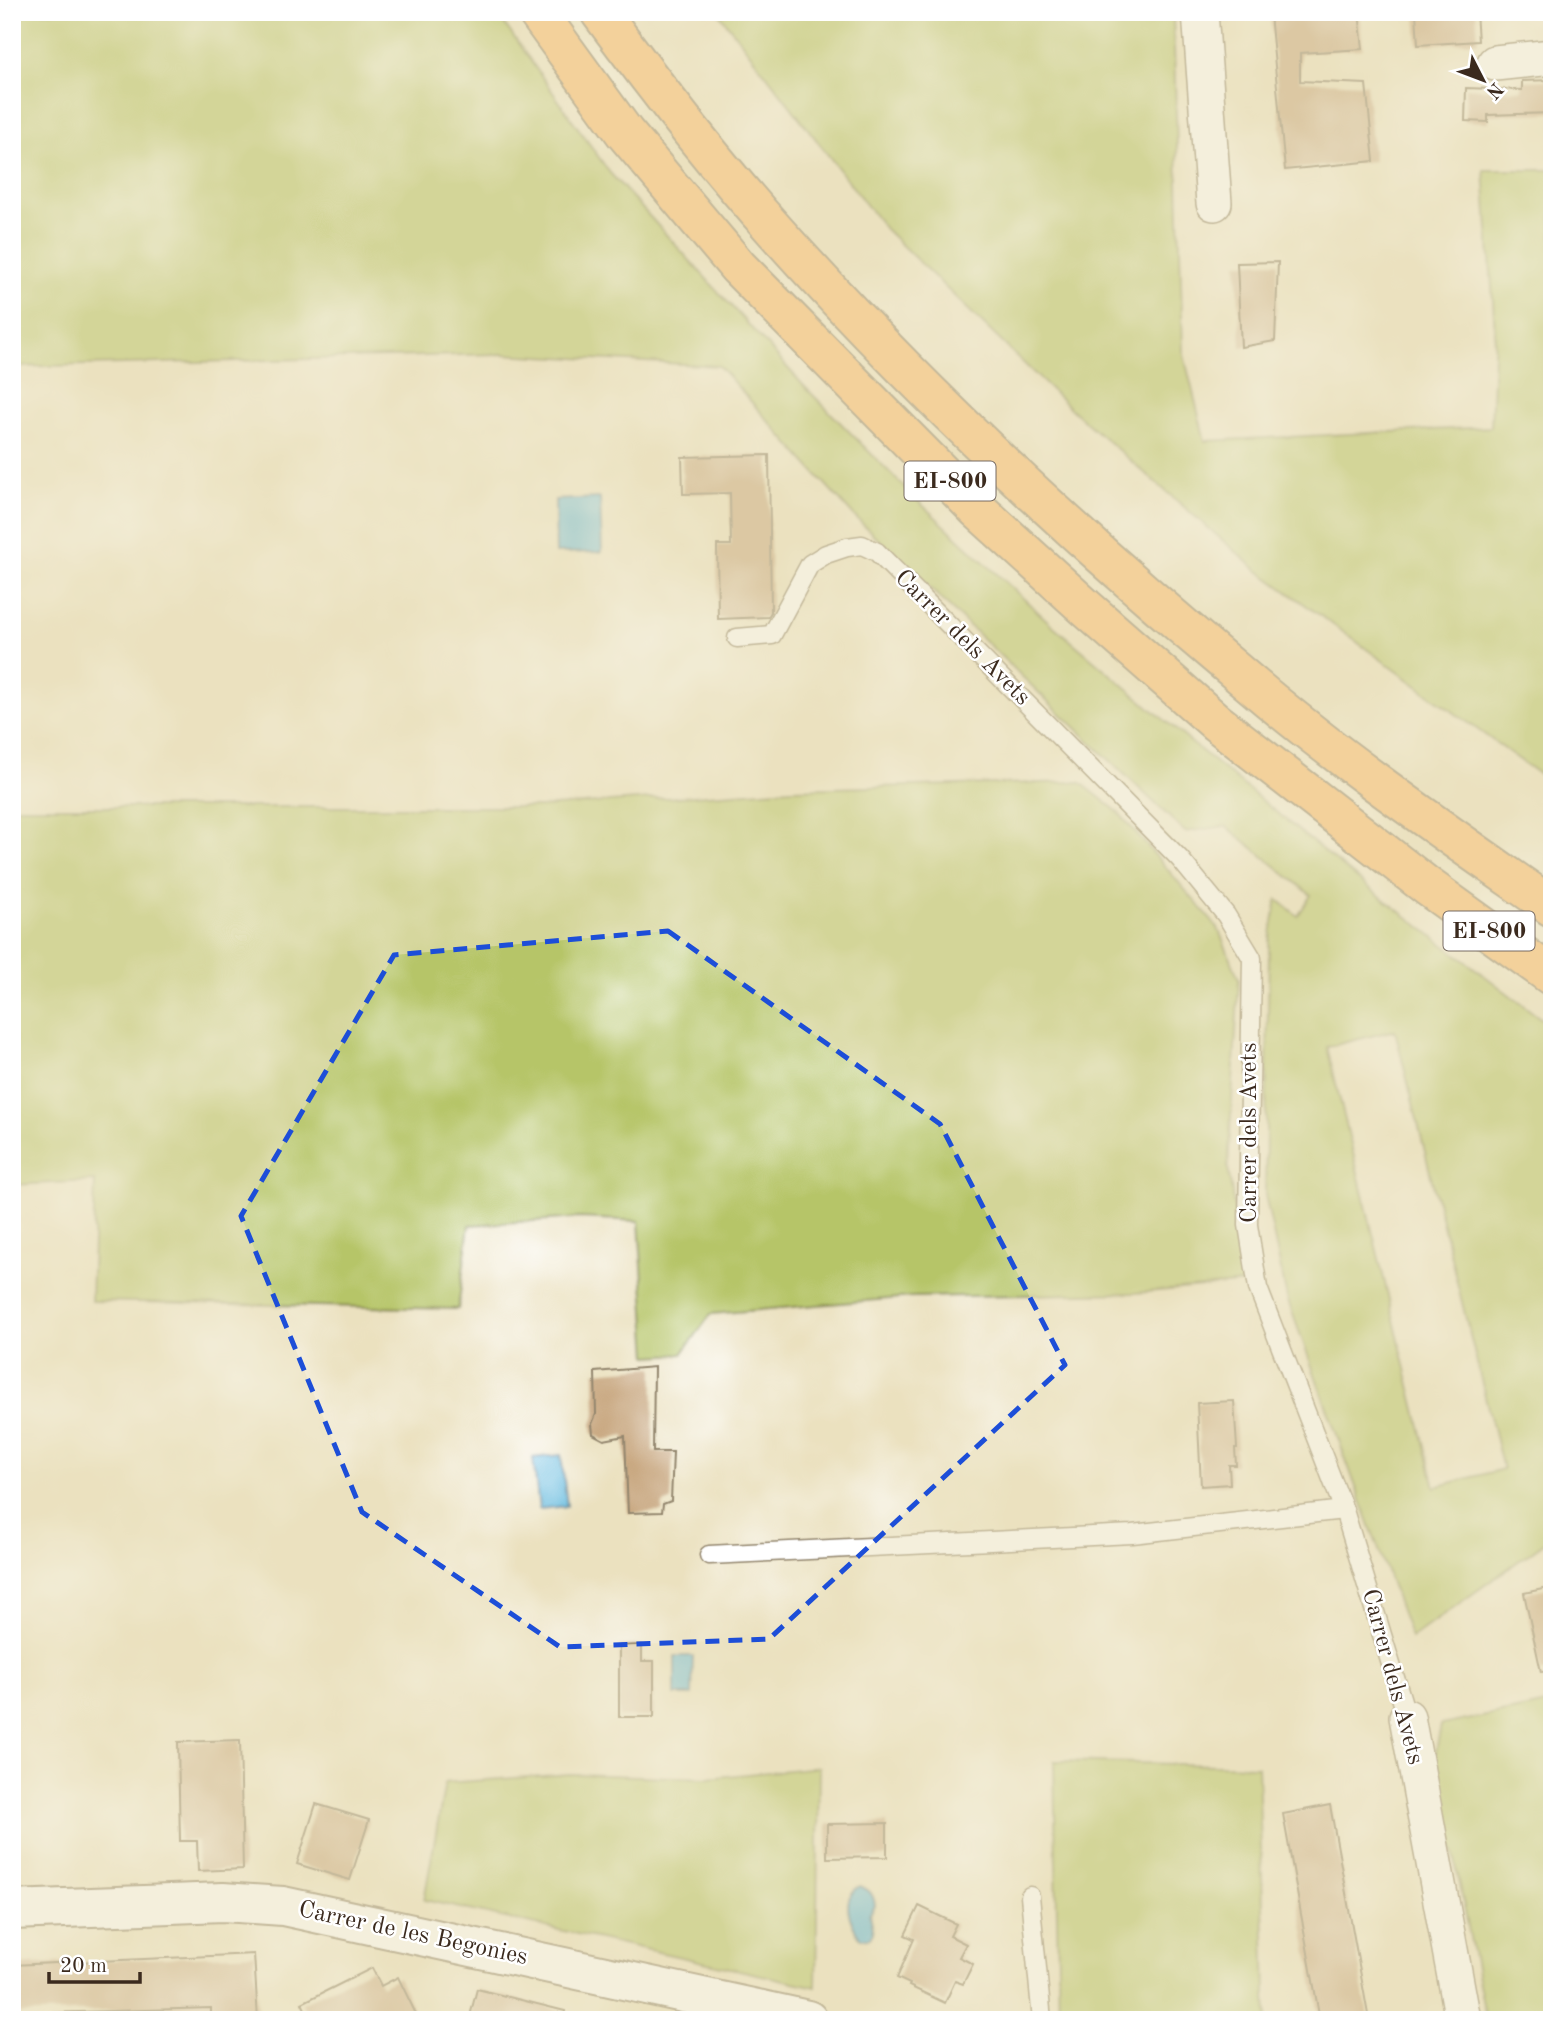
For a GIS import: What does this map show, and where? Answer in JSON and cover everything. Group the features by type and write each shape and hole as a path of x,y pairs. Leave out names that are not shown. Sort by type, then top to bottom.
{"highway":[{"name":"EI-800","path":"537,12 625,133 738,267 977,509 1216,722 1427,886 1552,976"},
{"name":"EI-800","path":"600,12 668,104 777,233 911,374 1008,467 1246,681 1399,799 1552,908"}],"street":[{"path":"1200,12 1214,203"},
{"path":"1495,63 1552,58"},
{"name":"Carrer dels Avets","path":"1408,1717 1464,2020"},
{"name":"Carrer de les Begonies","path":"12,1910 223,1902 283,1906 808,2020"}],"lane":[{"name":"Carrer dels Avets","path":"737,638 772,635 810,564 827,554 862,545 877,552 1180,859 1226,915 1252,958 1248,1225 1258,1288 1344,1510 1408,1717"},
{"path":"709,1555 1132,1534 1344,1510"},
{"path":"1030,1896 1042,2020"}],"highlighted area":[{"path":"668,931 940,1124 1065,1365 769,1639 560,1647 362,1512 241,1216 394,955"}],"green space":[{"path":"12,12 496,12 610,173 805,387 918,501 1051,624 1193,744 1359,880 1552,1027 1552,1537 1411,1638 1287,1298 1265,1195 1269,945 1277,899 1298,916 1311,895 1226,826 1185,832 855,517 719,366 501,354 12,367","holes":["1395,1030 1503,1469 1435,1487 1327,1047"]},
{"path":"718,12 1173,12 1183,351 1205,441 1491,427 1495,331 1484,170 1552,170 1552,789 1539,774 1256,569 1073,411 885,229"},
{"path":"1080,782 1118,812 1218,928 1239,979 1228,1168 1246,1283 1136,1293 912,1297 711,1314 682,1354 648,1356 639,1221 580,1218 469,1225 458,1309 91,1301 95,1181 12,1185 12,807 541,807 790,789"},
{"path":"1552,1703 1552,2020 1486,2020 1435,1756 1441,1725"},
{"path":"1054,1761 1258,1766 1267,2020 1059,2020"},
{"path":"819,1767 816,1987 424,1900 445,1783 570,1774 707,1778"}],"water":[{"path":"600,498 602,552 556,553 555,500"},
{"path":"561,1455 567,1506 539,1509 533,1458"},
{"path":"675,1656 693,1656 692,1695 675,1695"},
{"path":"860,1886 871,1893 875,1906 869,1915 873,1933 869,1938 861,1939 848,1911 850,1897"}],"building":[{"path":"1359,12 1363,49 1300,53 1300,81 1366,84 1374,161 1285,170 1270,14"},
{"path":"1416,12 1476,12 1478,41 1418,45"},
{"path":"1552,80 1552,113 1488,115 1488,122 1465,121 1466,88 1522,90 1522,81"},
{"path":"1278,262 1275,341 1241,347 1237,263"},
{"path":"769,455 771,612 768,617 718,619 717,545 731,545 730,493 683,494 682,457"},
{"path":"654,1367 653,1452 673,1452 671,1501 663,1504 662,1512 628,1513 625,1436 604,1440 593,1434 592,1424 596,1414 595,1372"},
{"path":"1234,1401 1237,1448 1236,1465 1229,1465 1230,1484 1201,1486 1197,1403"},
{"path":"1552,1587 1552,1671 1541,1672 1524,1593"},
{"path":"642,1645 642,1661 654,1661 654,1717 619,1717 619,1646"},
{"path":"240,1740 243,1869 198,1871 197,1841 180,1841 178,1742"},
{"path":"316,1804 369,1820 350,1880 297,1864"},
{"path":"1330,1805 1369,2020 1320,2020 1283,1814"},
{"path":"887,1823 887,1857 827,1858 827,1824"},
{"path":"919,1906 956,1924 950,1936 966,1944 959,1957 973,1964 963,1984 955,1981 945,2003 897,1978 914,1939 905,1935"},
{"path":"254,1954 258,2020 211,2020 211,2008 12,2014 12,1965"},
{"path":"372,1968 381,1986 398,1977 416,2014 403,2020 310,2020 302,2003"},
{"path":"477,1989 565,2011 564,2020 469,2020"}]}
